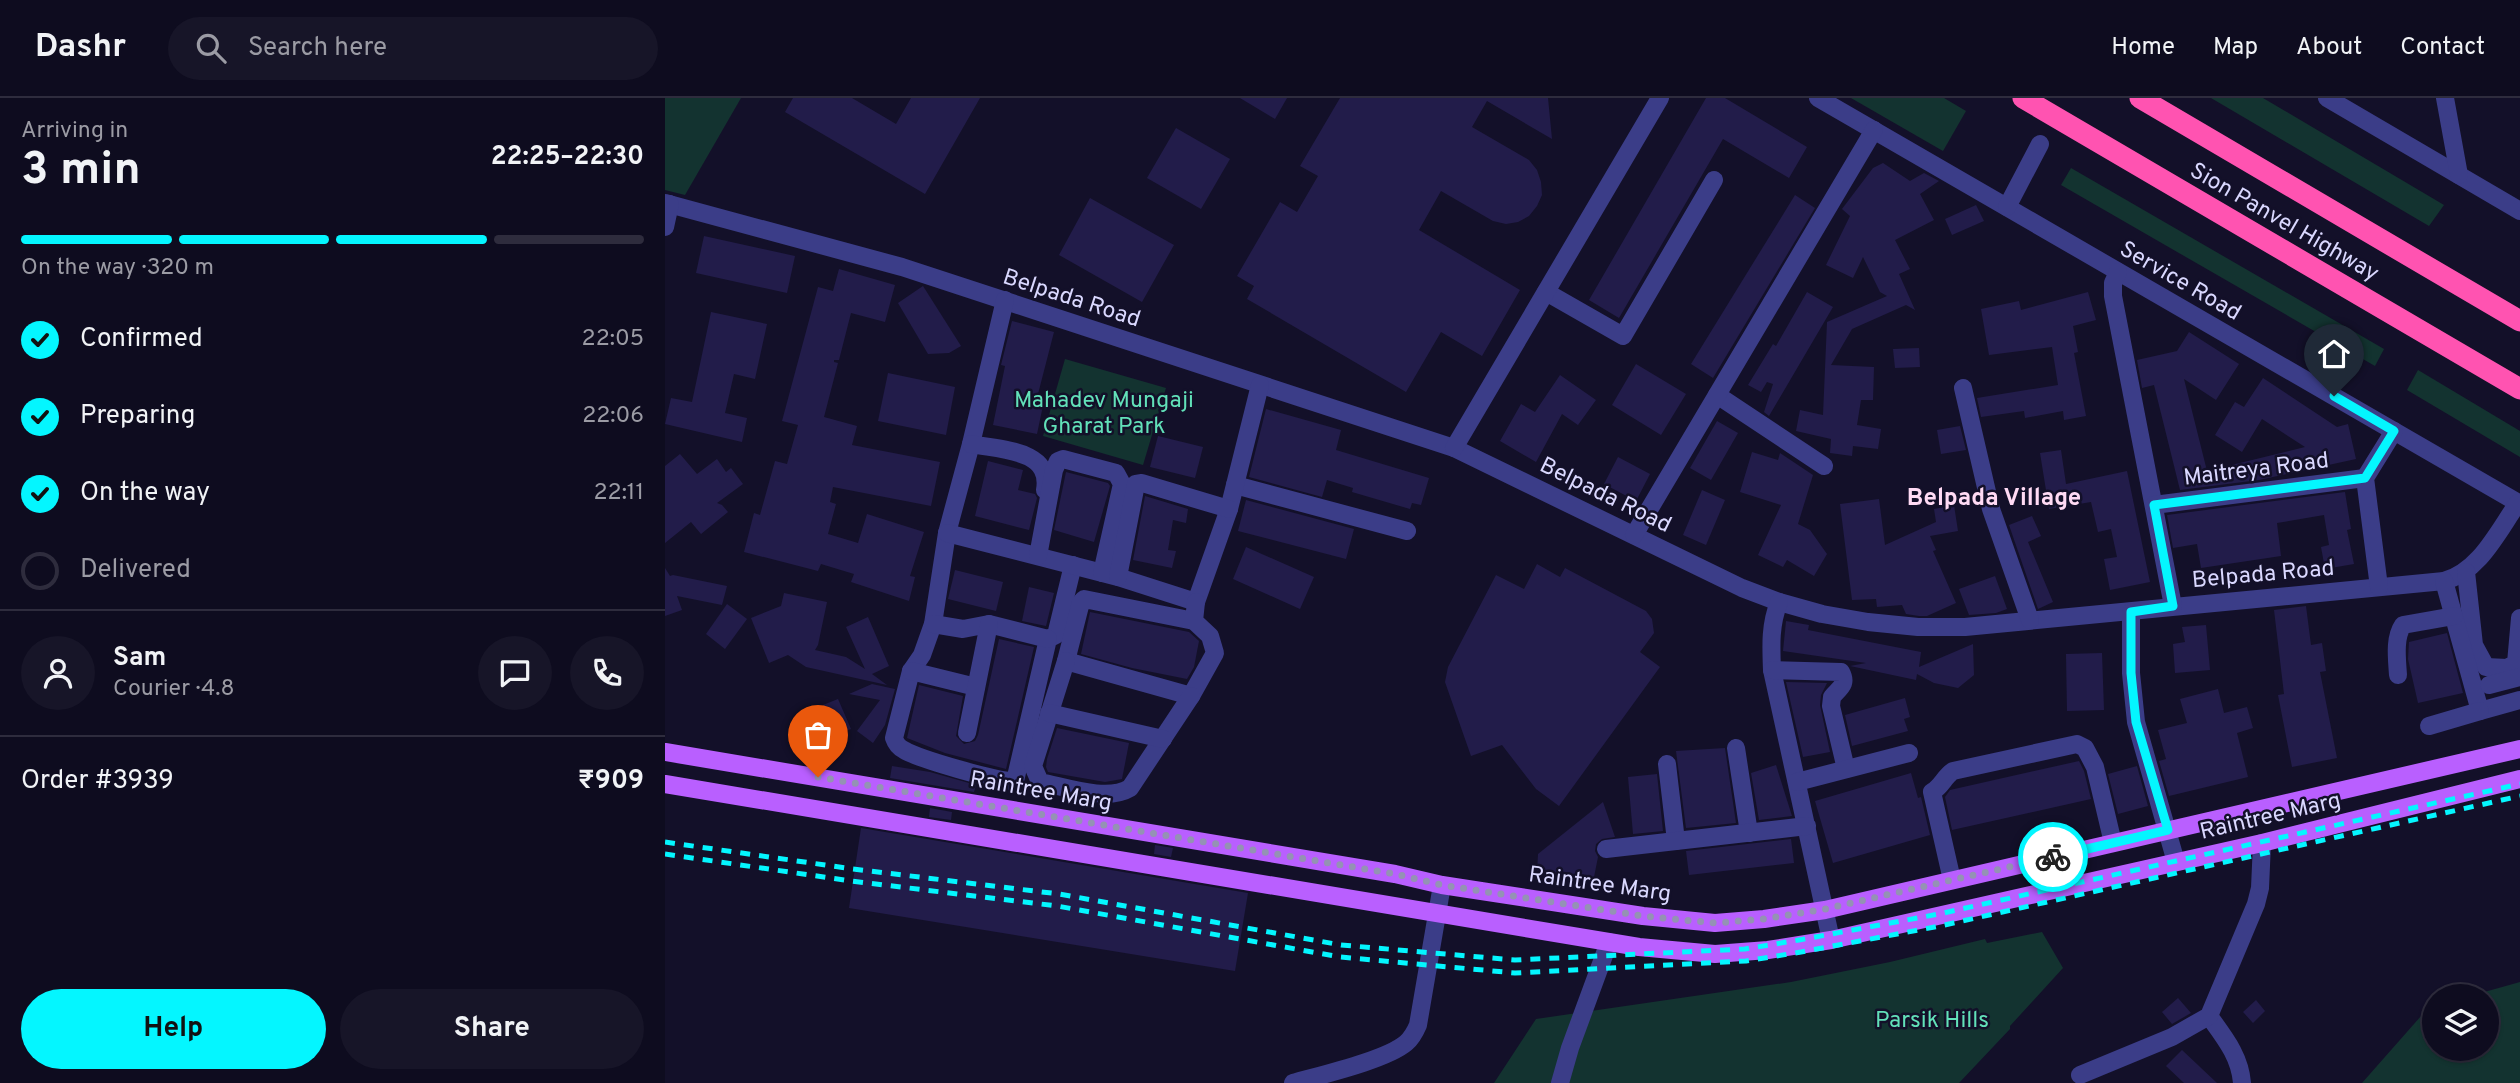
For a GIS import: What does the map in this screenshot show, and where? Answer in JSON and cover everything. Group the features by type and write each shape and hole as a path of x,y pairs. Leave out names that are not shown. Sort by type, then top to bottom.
{"highway":[{"name":"Sion Panvel Highway","path":"2023,98 2520,389"},
{"name":"Sion Panvel Highway","path":"2140,98 2520,321"}],"main road":[{"name":"Raintree Marg","path":"665,752 1395,874 1442,885 1643,916 1715,923 1764,919 1825,909 2520,749"},
{"name":"Raintree Marg","path":"665,784 1437,915 1609,942 1715,954 1767,950 1831,940 2262,843 2520,779"}],"street":[{"path":"1454,448 1660,98"},
{"name":"Service Road","path":"1818,98 2519,503"},
{"path":"2327,98 2520,211"},
{"path":"2445,98 2459,175"},
{"path":"1634,535 1874,130"},
{"path":"2007,207 2040,144"},
{"path":"1546,292 1623,336 1714,180"},
{"path":"665,228 668,204"},
{"name":"Belpada Road","path":"668,204 902,267 1454,448 1742,588 1822,614 1918,627 1965,627 2444,581 2466,572 2475,564 2519,503"},
{"path":"2118,272 2113,283 2113,296 2173,606"},
{"path":"1005,300 947,533 933,624 922,655 911,671 894,738 897,745 905,751 958,769 1015,781 1048,639"},
{"path":"1194,621 1196,601 1232,498 1260,385"},
{"path":"1963,388 1991,509 2031,620"},
{"path":"1717,395 1824,466"},
{"path":"2379,587 2365,478 2394,431"},
{"path":"971,444 1033,458 1044,470 1047,479 1035,556"},
{"path":"1035,556 1054,470 1058,460 1063,458 1117,473 1122,484 1105,574"},
{"name":"Maitreya Road","path":"2154,505 2365,478"},
{"path":"1088,600 1105,574 1136,484 1232,498"},
{"path":"1208,494 1407,531"},
{"path":"947,533 1073,565 1196,601"},
{"path":"933,624 963,629 989,624 1048,639 1056,635 1073,565"},
{"path":"2466,572 2474,645 2486,667 2507,668 2516,663 2520,618"},
{"path":"2444,581 2480,711"},
{"path":"1088,600 1194,621 1210,636 1215,653 1191,696 1130,788 1110,795 1040,782 1033,766 1066,661 1081,602 1088,600"},
{"path":"1779,602 1772,620 1770,639 1772,670 1831,940"},
{"path":"2131,612 2131,673 2136,722 2176,862"},
{"path":"2398,674 2399,629 2403,625 2454,616"},
{"path":"967,733 989,624"},
{"path":"1066,661 1191,696"},
{"path":"1772,670 1841,673 1844,683 1832,697 1831,706 1846,769"},
{"path":"911,671 976,687"},
{"path":"2489,684 2520,677"},
{"path":"2429,726 2520,700"},
{"path":"1049,713 1163,739"},
{"path":"1952,880 1932,792 1940,787 1947,775 1953,771 2077,744 2085,748 2095,767 2113,843"},
{"path":"1736,748 1749,833"},
{"path":"1797,782 1909,752"},
{"path":"1667,764 1676,841"},
{"path":"1606,849 1807,826"},
{"path":"2080,1075 2172,1037 2209,1016 2256,904 2260,887 2262,843"},
{"path":"1293,1083 1386,1054 1405,1044 1414,1035 1442,885"},
{"path":"1560,1083 1609,942"},
{"path":"2209,1016 2232,1049 2241,1070 2242,1083"}],"green space":[{"path":"665,98 741,98 685,195 665,190"},
{"path":"1851,98 1944,98 1966,111 1943,151"},
{"path":"2211,98 2263,98 2444,205 2429,226"},
{"path":"2071,168 2384,349 2375,366 2061,185"},
{"name":"Mahadev Mungaji Gharat Park","path":"1065,359 1166,388 1143,465 1043,436"},
{"path":"2418,370 2520,431 2520,457 2407,390"},
{"name":"Parsik Hills","path":"2042,932 2063,968 1959,1083 1494,1083 1536,1019 1791,982 1985,939 1987,943"},
{"path":"2520,982 2520,1083 2362,1083 2422,1015 2422,1061 2499,1061 2499,988"}],"building":[{"path":"793,98 852,98 896,124 911,98 980,98 925,194 785,112"},
{"path":"1240,98 1287,98 1275,119"},
{"path":"1340,98 1548,98 1552,139 1487,101 1472,127 1529,160 1537,170 1542,195 1529,216 1506,224 1493,221 1441,191 1419,230 1520,290 1482,356 1441,332 1406,392 1247,299 1254,286 1237,276 1280,202 1297,212 1318,176 1300,166"},
{"path":"1706,98 1725,98 1807,147 1789,178 1723,139 1619,318 1589,300"},
{"path":"1176,128 1230,159 1201,209 1147,178"},
{"path":"1883,163 1910,181 1924,173 1939,181 1920,194 1934,220 1895,240 1910,269 1899,274 1915,310 1906,305 1852,329 1831,365 1874,367 1873,400 1861,400 1857,425 1881,429 1878,449 1853,446 1852,456 1830,453 1831,439 1796,431 1800,410 1823,415 1827,322 1887,296 1880,292 1863,257 1853,278 1826,265 1850,216 1842,209 1873,168"},
{"path":"1795,195 1815,208 1713,378 1691,364"},
{"path":"1090,198 1174,245 1142,302 1059,255"},
{"path":"1976,205 1984,221 1952,235 1945,219"},
{"path":"704,236 795,256 787,293 696,273"},
{"path":"839,269 895,285 885,322 851,313 839,360 834,360 838,363 824,417 857,426 852,445 940,462 931,506 833,487 830,502 836,504 828,534 858,543 867,514 924,532 910,576 915,577 909,601 851,582 854,574 821,564 818,571 744,552 754,513 760,515 775,461 787,464 798,425 782,421 818,287 833,291"},
{"path":"923,286 961,346 949,353 928,354 898,303"},
{"path":"1807,292 1833,307 1769,416 1764,412 1773,384 1767,382 1761,392 1748,385 1773,344 1776,346"},
{"path":"2088,292 2096,320 2073,326 2078,352 2074,353 2086,416 2064,420 2063,411 2025,418 2024,411 1981,417 1977,398 2058,385 2052,347 1989,355 1981,309 2019,301 2021,310"},
{"path":"711,312 767,324 755,379 734,374 725,413 747,418 742,442 665,424 671,398 692,402"},
{"path":"1012,321 1054,332 1038,394 1045,396 1037,434 993,425 1005,366 1001,365"},
{"path":"2189,332 2239,364 2216,400 2184,379 2207,471 2305,447 2262,419 2242,452 2215,435 2235,402 2244,407 2263,378 2337,427 2348,424 2356,459 2259,480 2180,490 2154,385 2142,388 2137,360 2177,351"},
{"path":"1919,348 1920,367 1895,368 1893,349"},
{"path":"1636,364 1686,394 1661,435 1612,405"},
{"path":"888,373 955,387 946,435 878,421"},
{"path":"1560,375 1596,400 1578,425 1562,414 1536,462 1500,441 1521,404 1535,412"},
{"path":"1266,409 1341,430 1336,450 1429,478 1421,505 1412,503 1410,509 1352,492 1353,488 1327,480 1322,497 1249,477"},
{"path":"1717,421 1738,433 1711,480 1690,468"},
{"path":"1960,426 1966,450 1941,454 1937,430"},
{"path":"1158,436 1203,447 1195,478 1150,467"},
{"path":"2061,450 2066,484 2127,471 2150,582 2110,590 2104,559 2117,557 2111,529 2098,532 2091,502 2049,509 2040,453"},
{"path":"1752,452 1778,460 1780,453 1813,475 1798,524 1810,530 1827,554 1814,576 1787,560 1783,567 1758,555 1781,505 1740,492"},
{"path":"680,454 697,474 717,459 726,472 731,468 743,484 717,503 728,512 701,534 691,522 665,543 665,466"},
{"path":"1618,457 1650,474 1636,501 1604,484"},
{"path":"988,461 1023,470 1018,490 1035,494 1037,498 1029,530 975,516"},
{"path":"1066,472 1108,483 1110,486 1094,542 1054,530"},
{"path":"1702,490 1725,500 1706,545 1683,535"},
{"path":"2345,492 2351,529 2347,530 2354,564 2325,569 2321,547 2329,545 2324,515 2277,523 2281,556 2201,568 2197,544 2173,548 2167,515"},
{"path":"1145,496 1188,509 1186,523 1173,520 1168,550 1176,551 1172,568 1133,560"},
{"path":"1879,499 1885,545 1936,522 1934,509 1954,505 1958,531 1930,536 1936,550 1933,551 1956,603 1927,616 1919,616 1906,614 1902,605 1877,607 1876,599 1852,600 1840,504"},
{"path":"1246,500 1354,529 1346,559 1238,531"},
{"path":"2032,516 2041,536 2028,542 2053,602 2038,609 2009,525"},
{"path":"1246,547 1314,577 1300,609 1233,579"},
{"path":"1537,564 1560,577 1565,568 1646,611 1652,619 1654,633 1640,652 1660,667 1559,806 1536,789 1502,745 1471,756 1445,682 1448,667 1496,575 1524,589"},
{"path":"665,568 670,576 727,586 722,605 677,596 682,610 665,616"},
{"path":"955,570 1003,582 996,611 948,599"},
{"path":"1995,576 2007,609 1996,613 1969,615 1959,589"},
{"path":"1029,587 1054,593 1046,626 1022,621"},
{"path":"784,593 827,602 815,650 846,657 865,669 846,627 868,617 889,666 872,674 887,685 806,667 788,655 769,663 751,618 781,606"},
{"path":"727,604 747,619 725,649 706,634"},
{"path":"2306,606 2311,645 2322,643 2326,671 2320,672 2337,758 2292,767 2278,695 2284,694 2274,610"},
{"path":"1090,612 1189,632 1199,641 1194,667 1187,679 1081,654"},
{"path":"1786,621 1809,625 1808,630 1921,652 1919,667 1973,644 1974,675 1958,688 1934,683 1917,674 1916,680 1850,666 1866,663 1783,651"},
{"path":"2206,625 2210,670 2175,673 2173,644 2185,642 2182,627"},
{"path":"2447,633 2463,693 2418,703 2408,659 2409,642"},
{"path":"999,639 1034,647 1006,769 945,753 907,738 919,685 963,696 956,736 964,744 975,741"},
{"path":"2102,653 2104,710 2067,711 2066,654"},
{"path":"1786,682 1827,683 1820,705 1830,752 1803,757"},
{"path":"872,684 895,689 885,725 873,743 857,731 880,700 849,694"},
{"path":"2218,689 2224,713 2247,707 2253,728 2237,733 2248,777 2169,796 2159,761 2166,759 2158,730 2187,723 2180,699"},
{"path":"1905,698 1910,717 1904,719 1908,731 1852,746 1845,715"},
{"path":"838,699 851,729 836,735 823,705"},
{"path":"1057,728 1129,743 1122,779 1105,782 1048,772 1047,759"},
{"path":"1725,748 1736,823 1686,828 1676,751"},
{"path":"2079,761 2091,799 1952,830 1945,797 1950,790"},
{"path":"1776,765 1792,816 1759,820 1751,773"},
{"path":"892,766 930,772 976,785 974,792 890,778"},
{"path":"2137,766 2148,806 2118,814 2108,774"},
{"path":"1911,773 1918,798 1921,797 1930,835 1833,863 1815,801"},
{"path":"1657,774 1663,831 1633,834 1628,777"},
{"path":"1603,802 1615,837 1602,839 1596,844 1598,857 1594,877 1537,873 1538,854"},
{"path":"930,808 952,812 951,820 929,817"},
{"path":"861,828 1248,893 1235,971 849,908"},
{"path":"1791,839 1794,863 1689,875 1686,851"},
{"path":"1155,845 1173,848 1171,857 1154,854"},
{"path":"2178,998 2191,1013 2172,1024 2162,1012"},
{"path":"2256,1000 2265,1011 2253,1023 2243,1012"},
{"path":"2182,1050 2217,1083 2184,1083 2166,1066"}],"railway":[{"path":"665,842 853,869 1059,894 1341,945 1515,960 1745,949 1799,940 1939,914 2520,784"},
{"path":"665,854 851,881 1057,906 1340,957 1515,973 1746,961 1801,952 1940,926 2520,796"}],"way so far":[{"path":"818,777 1395,874 1442,885 1643,916 1715,923 1764,919 1825,909 2053,857"}],"district":[{"name":"Belpada Village","path":"1994,497"}],"route":[{"path":"2053,857 2168,830 2136,722 2131,673 2131,612 2173,606 2154,505 2365,478 2394,431 2334,396"}]}
